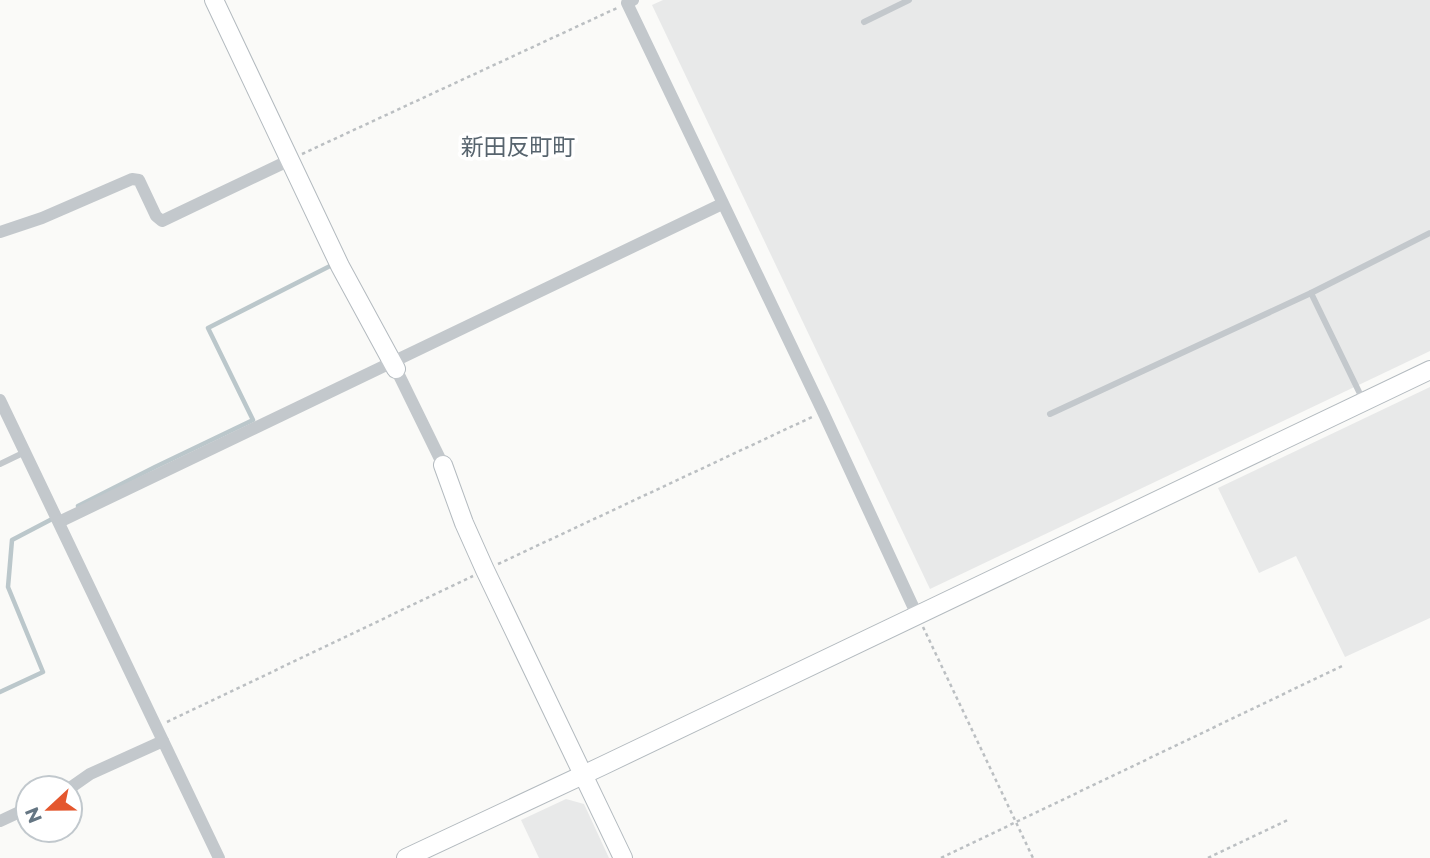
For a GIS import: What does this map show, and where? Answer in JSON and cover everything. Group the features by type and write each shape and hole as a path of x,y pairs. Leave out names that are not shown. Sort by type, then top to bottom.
{"street":[{"path":"214,0 340,266 395,366 443,465 485,570 623,858"},
{"path":"630,2 722,204 917,615"},
{"path":"0,232 42,218 132,179 139,180 156,216 162,221 290,160"},
{"path":"59,522 395,366 722,204"},
{"path":"406,858 1430,370"},
{"path":"0,400 219,858"},
{"path":"84,778 163,741"}],"lane":[{"path":"864,22 909,0"},
{"path":"1049,414 1311,293 1430,233"},
{"path":"1311,293 1364,401"},
{"path":"0,464 25,452"}],"path":[{"path":"290,160 630,2"},
{"path":"157,727 823,412"},
{"path":"917,615 1033,858"},
{"path":"941,858 1342,666"},
{"path":"1208,858 1290,819"}],"shaded area":[{"path":"663,0 1430,0 1430,351 930,589 652,5"},
{"path":"1430,387 1430,618 1345,657 1296,556 1259,573 1218,488"},
{"path":"566,799 584,804 609,858 539,858 521,820"}],"waterway":[{"path":"78,506 253,420 208,328 332,265"},
{"path":"0,692 43,672 8,587 12,540 54,518"}],"district":[{"name":"新田反町町","path":"518,147"}]}
